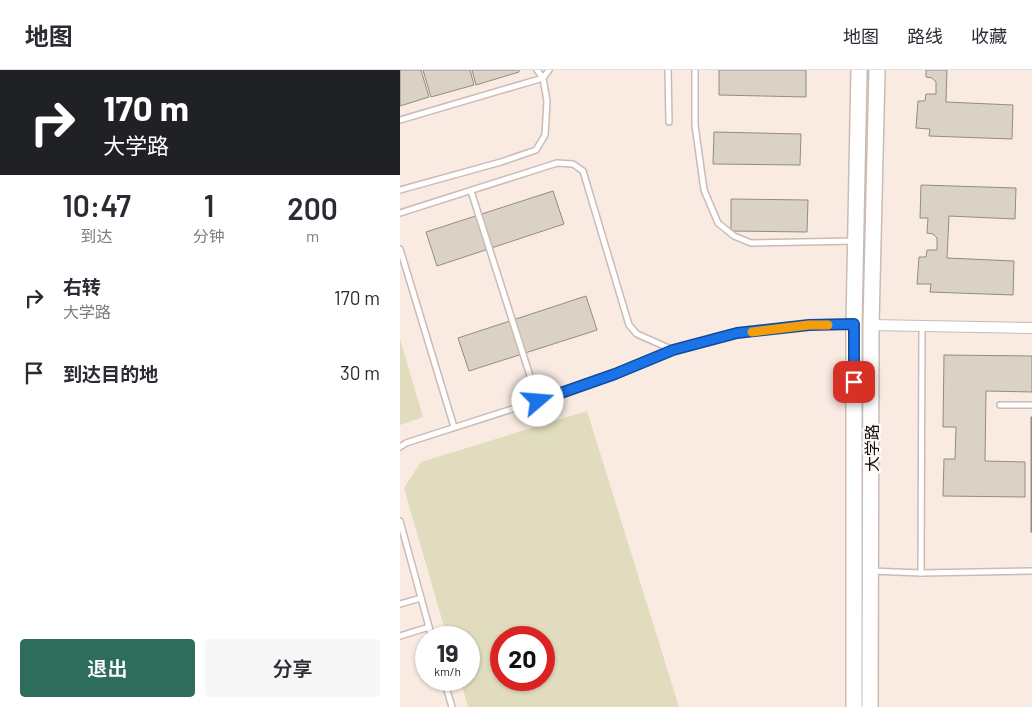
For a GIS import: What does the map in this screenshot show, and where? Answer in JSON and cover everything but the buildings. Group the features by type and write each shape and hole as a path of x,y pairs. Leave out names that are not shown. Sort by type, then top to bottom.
{"main road":[{"name":"大学路","path":"854,707 854,324 859,70"},
{"name":"大学路","path":"870,707 871,325 877,70"}],"street":[{"path":"871,325 1032,328"}],"lane":[{"path":"400,190 501,162 536,150 545,135 547,101 543,78 536,70"},
{"path":"400,120 543,78 548,70"},
{"path":"668,70 669,122"},
{"path":"695,70 695,125 704,190 718,223 734,236 751,243 855,241"},
{"path":"400,213 556,164 573,164 583,171 629,325 637,334 673,350"},
{"path":"471,190 538,401"},
{"path":"400,249 454,427"},
{"path":"400,447 406,442 538,401 615,374 673,350 737,333 809,325 854,324"},
{"path":"921,573 922,326"},
{"path":"1000,405 1032,405"},
{"path":"400,521 429,626"},
{"path":"871,571 921,573 1032,571"},
{"path":"400,604 421,598"},
{"path":"400,636 415,631"},
{"path":"447,691 452,707"}],"shaded area":[{"path":"400,339 423,417 400,425"},
{"path":"587,411 679,707 468,707 463,691 480,691 480,626 444,626 404,488 421,462"}],"slow traffic":[{"path":"752,332 809,325 828,325"}],"route":[{"path":"538,401 615,374 673,350 737,333 809,325 854,324 854,382"}]}
